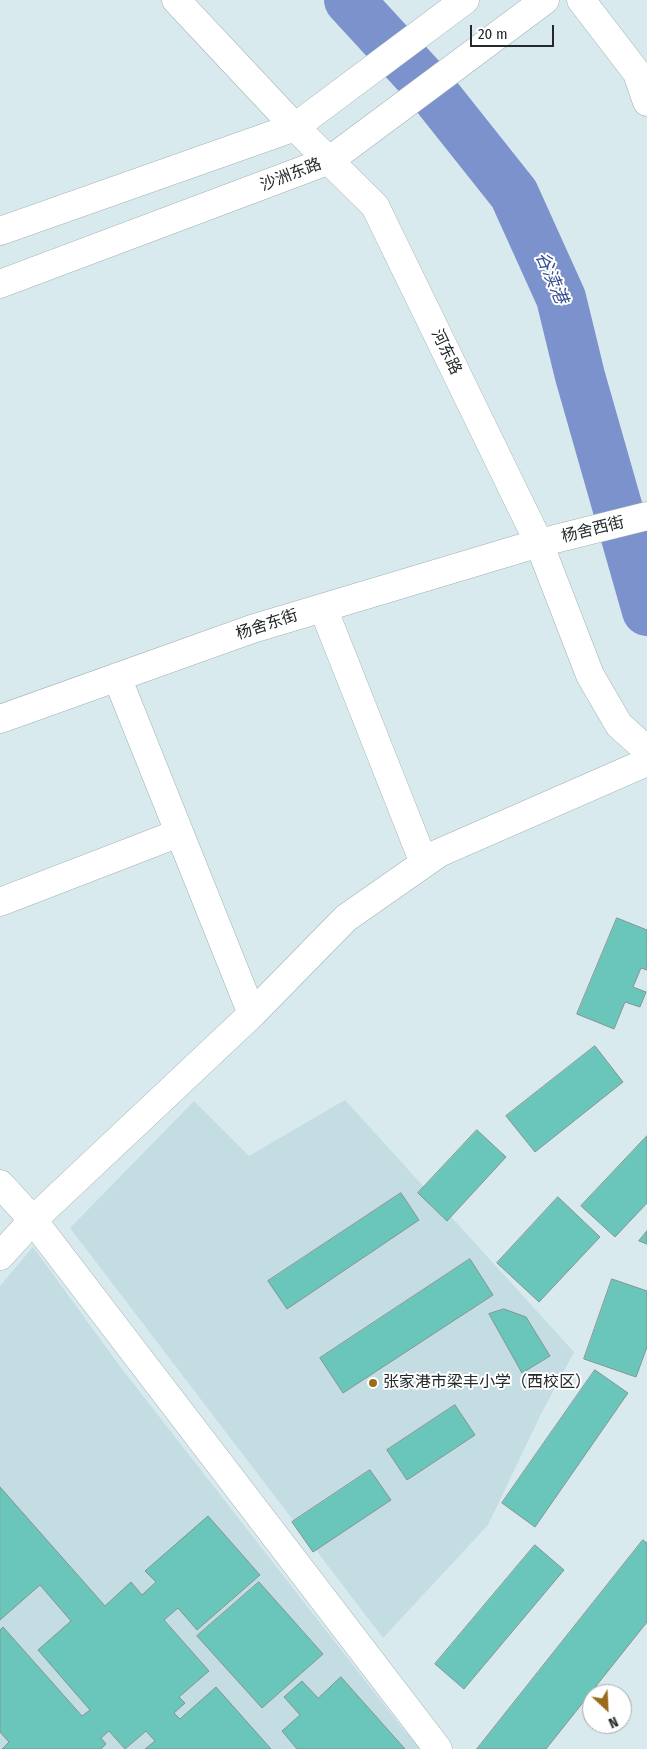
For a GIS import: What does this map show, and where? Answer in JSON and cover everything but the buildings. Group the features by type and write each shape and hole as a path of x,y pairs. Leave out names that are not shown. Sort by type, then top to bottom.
{"street":[{"name":"河东路","path":"176,0 295,127 375,206 539,544 590,675 619,725 647,750"},
{"path":"0,231 295,127 465,0"},
{"path":"581,0 642,72 647,102"},
{"name":"沙洲东路","path":"0,284 330,160 536,3"},
{"name":"杨舍西街","path":"539,544 647,516"},
{"name":"杨舍东街","path":"2,711 117,677 252,629 539,544"},
{"path":"323,608 424,863"},
{"path":"117,677 252,1014"},
{"path":"0,1256 33,1220 252,1014 346,918 424,863 448,849 647,762"},
{"path":"0,902 179,833"},
{"path":"0,1184 33,1220 438,1749"}],"shaded area":[{"name":"张家港市梁丰小学（西校区）","path":"345,1100 574,1352 541,1414 488,1525 383,1638 70,1228 194,1101 249,1156"},
{"path":"33,1247 122,1369 403,1729 421,1749 0,1749 0,1286"}],"waterway":[{"name":"谷渎港","path":"349,0 429,87 514,194 561,298 580,376 647,611"}],"place":[{"name":"张家港市梁丰小学（西校区）","path":"373,1383"}]}
